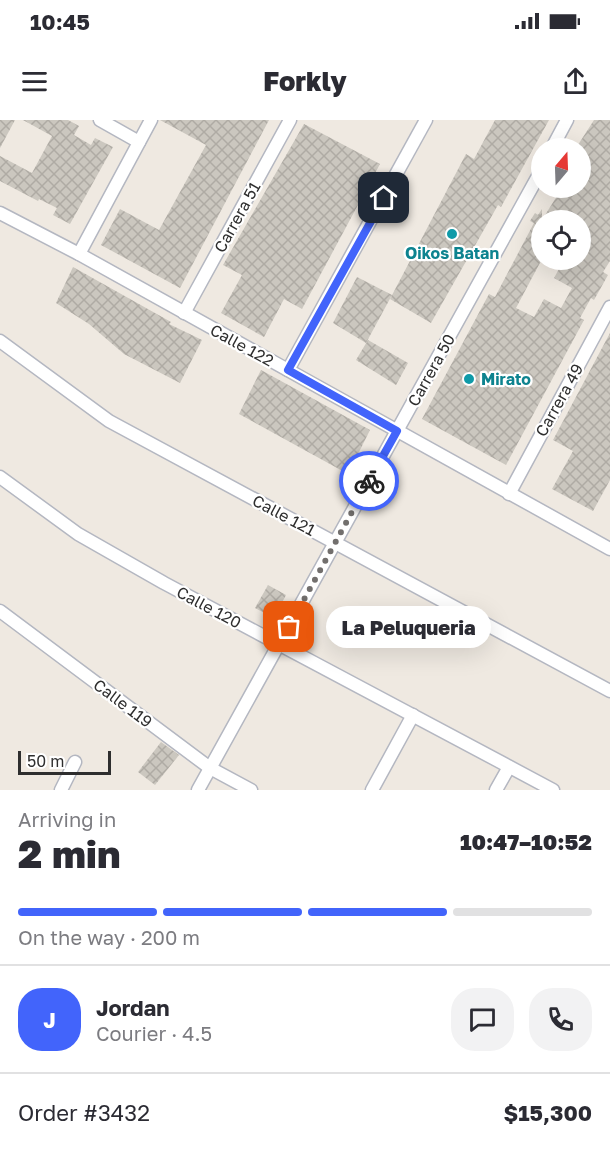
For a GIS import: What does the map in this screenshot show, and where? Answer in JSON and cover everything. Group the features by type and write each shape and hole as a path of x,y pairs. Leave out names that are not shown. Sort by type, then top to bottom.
{"street":[{"path":"100,120 139,142"},
{"path":"79,254 151,120"},
{"name":"Carrera 51","path":"184,313 290,120"},
{"path":"288,370 426,120"},
{"path":"557,138 567,120"},
{"name":"Carrera 50","path":"198,790 531,189"},
{"name":"Calle 122","path":"0,213 79,254 610,549"},
{"name":"Carrera 49","path":"508,494 610,307"},
{"name":"Calle 121","path":"0,341 109,421 610,691"},
{"name":"Calle 120","path":"0,477 78,534 279,645 553,790"},
{"name":"Calle 119","path":"0,611 210,768 251,790"},
{"path":"372,790 413,715"},
{"path":"61,790 75,762"},
{"path":"496,790 509,767"}],"building":[{"path":"0,120 15,120 0,148"},
{"path":"23,120 68,120 79,126 74,135 91,145 95,138 113,147 70,224 53,215 57,208 39,199 38,201 0,181 0,156 32,173 52,136"},
{"path":"160,120 269,120 180,288 101,245 120,209 159,230 206,145"},
{"path":"495,120 549,120 539,138 531,138 531,153 501,207 498,205 431,323 390,299 466,154 474,159"},
{"path":"594,120 610,120 610,261 603,272 608,275 594,300 591,298 580,318 584,320 506,465 422,419 489,294 495,297 531,229 531,270 536,270 516,308 534,317 544,299 561,308 572,288 554,278 558,270 591,270 591,210 548,210 556,198 591,198 591,138 582,138"},
{"path":"304,124 380,164 302,309 284,299 264,337 221,313 242,275 223,265"},
{"path":"73,267 171,322 169,324 202,340 180,383 124,354 89,324 56,303"},
{"path":"357,277 392,295 366,343 333,323"},
{"path":"610,333 610,480 593,511 552,489 573,451 553,440"},
{"path":"368,340 408,363 396,385 356,360"},
{"path":"261,370 370,430 348,474 239,414"},
{"path":"268,585 286,595 274,618 255,608"},
{"path":"161,742 179,755 155,785 138,772"}],"way so far":[{"path":"289,627 369,481"}],"place":[{"name":"Oikos Batan","path":"452,234"},
{"name":"Mirato","path":"469,379"},
{"name":"La Peluqueria","path":"289,627"}],"route":[{"path":"369,481 397,431 288,370 384,198"}]}
